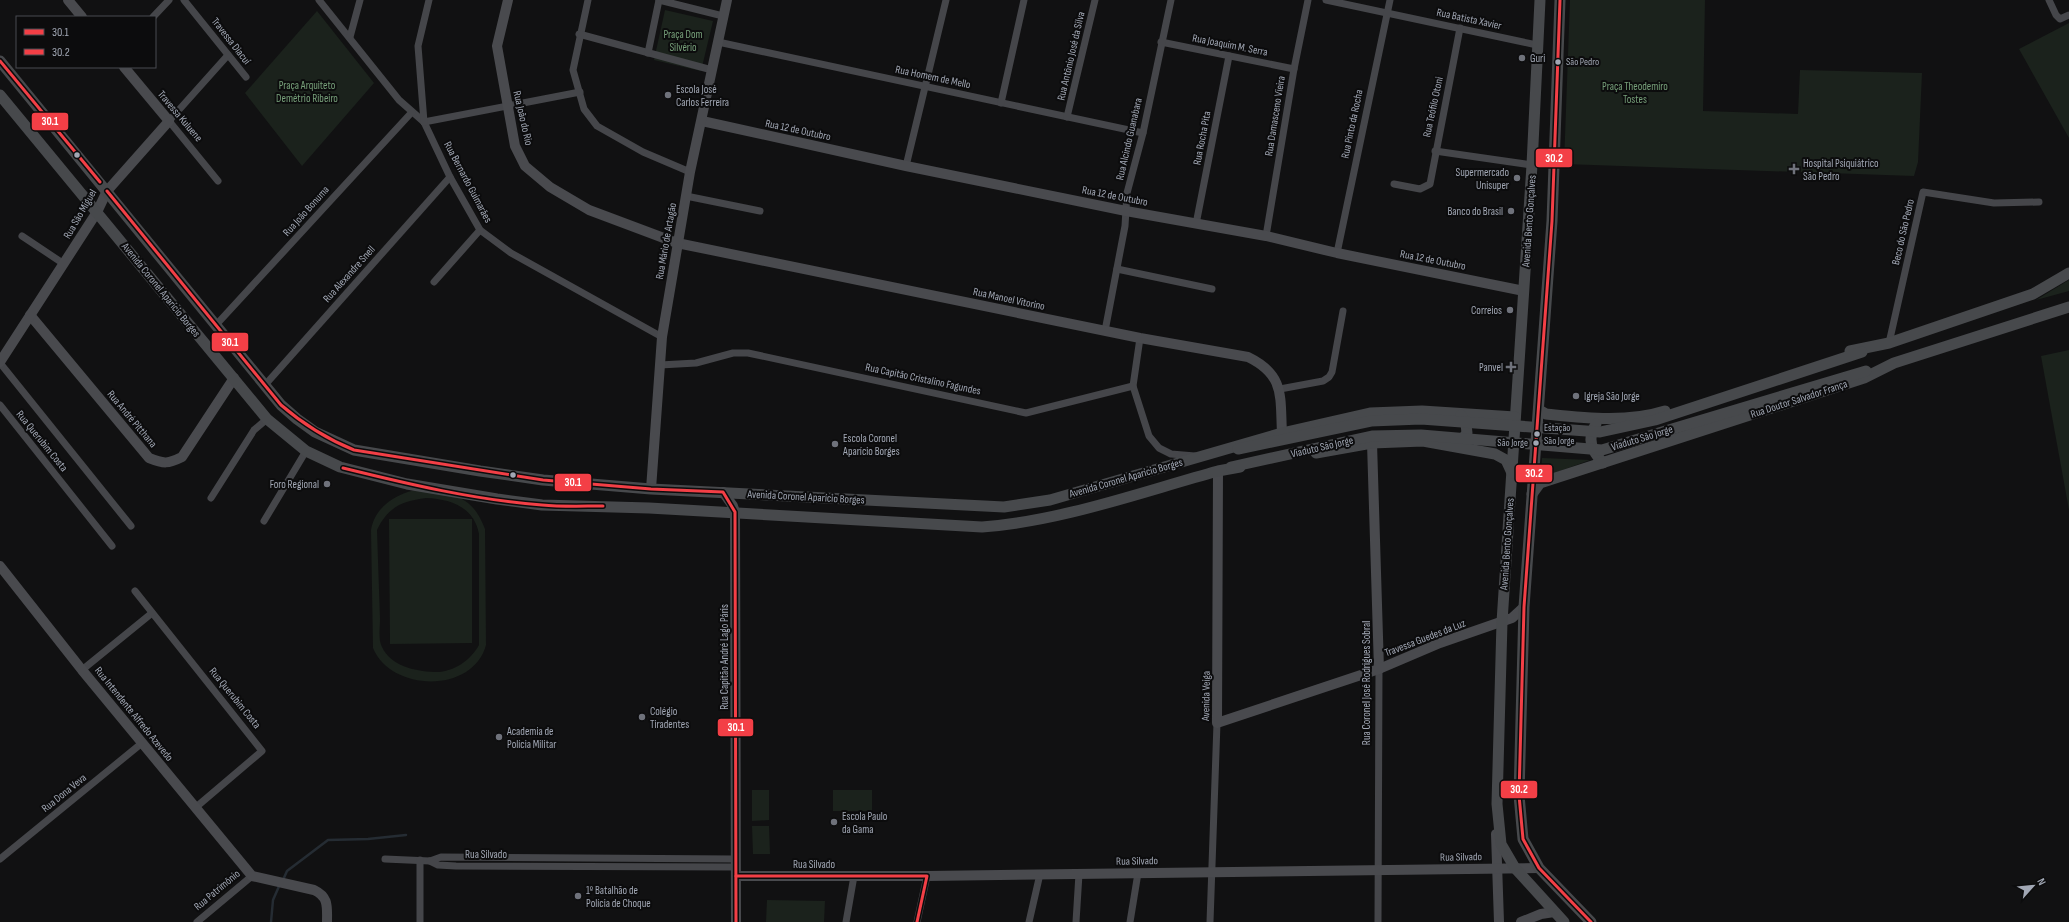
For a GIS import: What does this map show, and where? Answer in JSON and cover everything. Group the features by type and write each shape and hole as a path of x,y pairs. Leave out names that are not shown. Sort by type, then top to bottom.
{"main road":[{"name":"Avenida Bento Gonçalves","path":"1540,0 1532,166 1502,622 1497,804 1501,844 1515,868 1564,922"},
{"name":"Avenida Bento Gonçalves","path":"1560,0 1552,221 1524,607 1519,794 1523,839 1539,868 1591,922"},
{"name":"Avenida Coronel Aparício Borges","path":"0,61 281,405 297,419 333,442 354,450 543,480 651,489 1004,508 1050,500 1224,451 1282,433 1370,413 1422,411 1515,417"},
{"name":"Avenida Coronel Aparício Borges","path":"0,95 267,418 306,451 356,472 407,484 497,500 542,505 735,512 982,527 1013,525 1046,518 1218,471 1372,443 1423,441 1458,446 1495,454 1506,460 1512,473"},
{"path":"1539,410 1546,414 1600,419 1654,415 1861,348 1889,343 2033,294 2069,273"},
{"name":"Rua Doutor Salvador França","path":"1532,494 1540,483 1864,378 1894,363 2069,307"},
{"name":"Viaduto São Jorge","path":"1224,451 1371,421 1421,419 1600,432 1655,420 1889,343"},
{"name":"Viaduto São Jorge","path":"1218,471 1372,436 1422,435 1602,450 1894,363"},
{"path":"1458,446 1467,433 1466,424 1460,413"},
{"path":"1600,419 1591,433 1591,447 1603,463"}],"street":[{"path":"68,0 81,16"},
{"path":"154,16 168,0"},
{"name":"Travessa Diacuí","path":"184,0 246,77"},
{"name":"Rua Bernardo Guimarães","path":"319,0 399,100 424,122 450,177 480,230 511,253 662,337"},
{"path":"350,37 360,0"},
{"path":"429,0 418,46 424,122 506,105 580,92"},
{"name":"Rua João do Rio","path":"508,0 497,46 506,105 515,146 525,166 545,183 589,210 677,243"},
{"path":"588,0 579,34 574,70 584,109 597,126 643,152 690,172"},
{"path":"648,53 659,0 723,16"},
{"name":"Rua Mário de Artagão","path":"651,489 662,337 690,172 726,0"},
{"path":"906,166 924,86 946,0"},
{"path":"1001,103 1024,0"},
{"name":"Rua Antônio José da Silva","path":"1067,117 1095,0"},
{"name":"Rua Alcindo Guanabara","path":"1106,331 1126,226 1127,193 1143,133 1170,0"},
{"name":"Rua Damasceno Vieira","path":"1266,236 1294,69 1308,0"},
{"name":"Rua Batista Xavier","path":"1326,0 1538,45"},
{"name":"Rua Pinto da Rocha","path":"1337,253 1390,0"},
{"path":"2049,0 2056,15 2060,19 2069,15"},
{"name":"Rua Teófilo Otoni","path":"1394,184 1420,189 1426,188 1430,184 1435,151 1460,28"},
{"path":"579,34 712,70"},
{"name":"Rua Homem de Mello","path":"718,42 1143,133"},
{"name":"Rua Joaquim M. Serra","path":"1161,42 1294,69"},
{"name":"Rua São Miguel","path":"0,363 97,212 107,191 228,55"},
{"name":"Rua Rocha Pita","path":"1196,224 1229,56"},
{"name":"Travessa Kuluene","path":"125,68 218,181"},
{"name":"Rua João Bonuma","path":"216,325 412,112"},
{"name":"Rua 12 de Outubro","path":"702,120 906,166 1126,211 1266,236 1337,253 1524,291"},
{"path":"1435,151 1532,166"},
{"name":"Rua Alexandre Snell","path":"265,385 450,177"},
{"name":"Beco do São Pedro","path":"1889,343 1923,192 1994,203 2038,202"},
{"path":"686,196 760,211"},
{"path":"434,282 480,230"},
{"path":"22,236 64,264"},
{"name":"Rua Manoel Vitorino","path":"677,243 1140,338 1248,357 1261,363 1271,374 1280,389 1282,433"},
{"path":"1117,269 1212,289"},
{"path":"1280,389 1323,380 1329,377 1332,372 1343,311"},
{"name":"Rua André Pitthana","path":"30,315 149,458 162,464 172,462 182,457 234,378"},
{"path":"1140,338 1133,386 1149,436 1159,448 1171,454 1202,457"},
{"name":"Rua Capitão Cristalino Fagundes","path":"660,366 696,363 733,353 748,353 1026,413 1133,386"},
{"path":"0,363 131,526"},
{"name":"Rua Querubim Costa","path":"0,405 112,546"},
{"path":"211,498 254,430 267,418"},
{"name":"Rua Coronel José Rodrigues Sobral","path":"1372,443 1379,669 1378,922"},
{"path":"264,521 306,451"},
{"name":"Avenida Veiga","path":"1210,922 1218,723 1218,471"},
{"name":"Rua Capitão André Lago Páris","path":"724,492 735,512 736,922"},
{"name":"Rua Intendente Alfredo Azevedo","path":"0,566 82,670 252,876"},
{"name":"Rua Querubim Costa","path":"135,591 262,751 195,808"},
{"name":"Travessa Guedes da Luz","path":"1218,723 1379,669 1440,643 1512,618 1524,607"},
{"path":"82,670 152,613"},
{"name":"Rua Dona Veva","path":"0,859 142,743"},
{"path":"1497,804 1496,868 1499,922"},
{"name":"Rua Silvado","path":"384,859 430,861 441,857 456,857 716,859 736,867"},
{"path":"456,857 456,866"},
{"path":"478,866 479,858"},
{"path":"548,858 549,866"},
{"path":"667,858 668,868"},
{"path":"595,867 596,859"},
{"path":"619,859 619,867"},
{"path":"643,859 643,867"},
{"path":"690,859 691,868"},
{"path":"716,859 716,867"},
{"path":"420,860 420,922"},
{"name":"Rua Silvado","path":"430,861 438,866 668,868 736,867 854,876 1539,868"},
{"path":"1130,922 1138,873"},
{"path":"1029,922 1040,874"},
{"path":"1076,922 1079,874"},
{"path":"252,876 290,884 322,894 326,899 328,907 327,922"},
{"name":"Rua Patrimônio","path":"197,922 252,876"},
{"path":"846,922 854,876"},
{"path":"917,922 927,876"},
{"path":"1521,922 1541,914 1554,912"}],"green space":[{"name":"Praça Theodemiro Tostes","path":"1570,0 1705,0 1703,111 1798,114 1800,70 1922,73 1918,162 1914,176 1564,164"},
{"name":"Praça Dom Silvério","path":"665,10 713,21 701,71 654,60"},
{"name":"Praça Arquiteto Demétrio Ribeiro","path":"317,11 374,83 302,166 245,93"},
{"path":"2069,23 2069,138 2019,49"},
{"path":"2069,280 2069,291 2036,300"},
{"path":"2069,350 2069,510 2041,356"},
{"path":"1542,458 1590,460 1541,478"},
{"path":"420,489 460,498 474,509 480,517 485,529 486,645 478,661 465,672 449,679 431,681 413,679 396,673 382,663 373,648 371,530 377,514 388,502 395,497","holes":["417,499 444,500 460,506 467,511 472,517 479,534 479,645 476,651 461,664 441,672 411,669 397,663 391,659 382,647 380,637 377,530 381,522 397,506"]},
{"path":"389,519 472,519 472,643 390,644"},
{"path":"752,790 769,790 769,820 752,821"},
{"path":"833,790 872,790 872,811 833,811"},
{"path":"752,826 769,826 770,854 753,854"},
{"path":"767,900 825,901 824,922 766,922"}],"waterway":[{"path":"283,880 287,871 328,840 368,839 406,835"},
{"path":"271,922 273,900 280,884"}],"transit line":[{"name":"30.2","path":"1560,0 1552,221 1524,607 1519,795 1523,839 1539,868 1591,922"},
{"name":"30.1","path":"0,61 100,182"},
{"name":"30.1","path":"107,191 281,405 307,425 334,441 354,450 543,480 651,489 723,492 735,512 736,922"},
{"name":"30.1","path":"343,468 417,485 517,503 550,506 603,506"},
{"name":"30.1","path":"736,876 927,876 917,922"}],"place":[{"name":"Guri","path":"1522,58"},
{"name":"São Pedro","path":"1558,62"},
{"name":"Escola José Carlos Ferreira","path":"668,95"},
{"name":"Hospital Psiquiátrico São Pedro","path":"1794,169"},
{"name":"Supermercado Unisuper","path":"1517,178"},
{"name":"Banco do Brasil","path":"1511,211"},
{"name":"Correios","path":"1510,310"},
{"name":"Panvel","path":"1511,367"},
{"name":"Igreja São Jorge","path":"1576,396"},
{"name":"Estação São Jorge","path":"1537,434"},
{"name":"São Jorge","path":"1536,443"},
{"name":"Escola Coronel Aparício Borges","path":"835,444"},
{"name":"Foro Regional","path":"327,484"},
{"name":"Colégio Tiradentes","path":"642,717"},
{"name":"Academia de Polícia Militar","path":"499,737"},
{"name":"Escola Paulo da Gama","path":"834,822"},
{"name":"1º Batalhão de Polícia de Choque","path":"578,896"}]}
